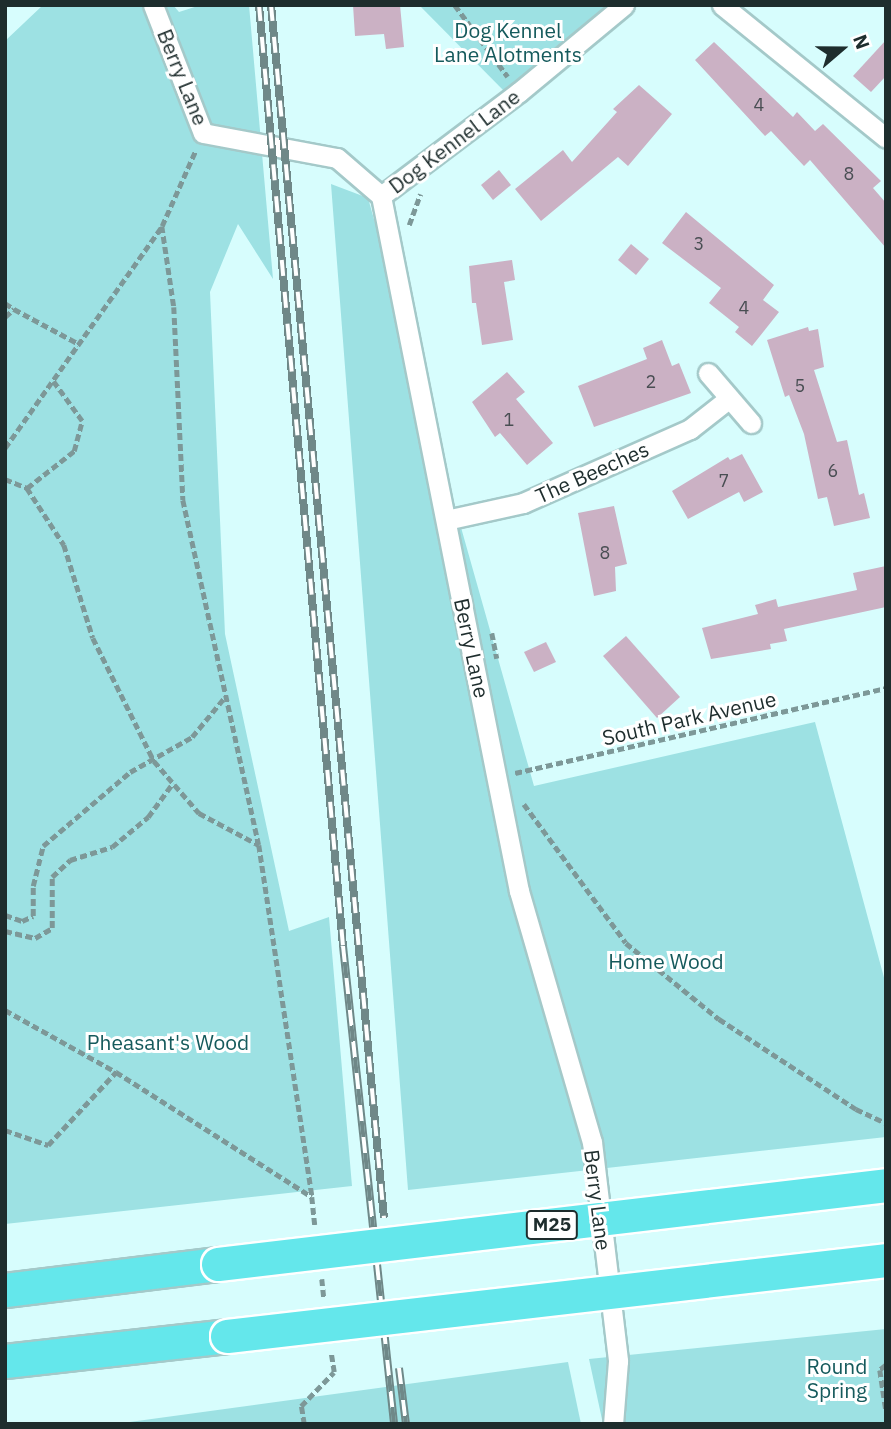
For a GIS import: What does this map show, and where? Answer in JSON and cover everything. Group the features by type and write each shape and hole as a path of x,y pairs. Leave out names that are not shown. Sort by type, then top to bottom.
{"highway":[{"name":"M25","path":"5,1290 886,1185"},
{"path":"5,1361 886,1260"}],"street":[{"name":"Berry Lane","path":"153,5 203,132 337,158 382,196 499,777 519,891 592,1142 618,1361 613,1424"},
{"name":"Dog Kennel Lane","path":"382,196 519,92 624,5"},
{"path":"722,5 886,138"},
{"path":"708,373 727,400 751,423"},
{"name":"The Beeches","path":"446,520 523,503 690,429 727,400"}],"path":[{"path":"455,5 519,92"},
{"path":"5,448 162,226 203,132"},
{"path":"411,219 421,191"},
{"path":"162,226 174,307 183,500 260,845 317,1237"},
{"path":"5,303 79,344"},
{"path":"5,317 13,309"},
{"path":"27,488 74,452 82,421 52,381"},
{"path":"5,479 27,488 64,545 93,638 154,761 199,813 260,845"},
{"name":"South Park Avenue","path":"499,777 886,688"},
{"path":"5,915 22,920 33,916 33,886 43,846 130,772 154,761 192,737 226,697"},
{"path":"5,930 35,938 52,928 52,877 70,860 112,847 148,817 173,783"},
{"path":"520,800 579,873 626,943 719,1019 856,1109 886,1123"},
{"path":"5,1010 116,1072 312,1197"},
{"path":"5,1130 48,1145 116,1072"},
{"path":"320,1264 325,1304"},
{"path":"304,1424 301,1406 334,1372 330,1345"},
{"path":"886,1365 880,1370 886,1410"}],"green space":[{"name":"Pheasant's Wood","path":"43,5 173,5 179,12 201,5 249,5 273,279 238,224 210,292 225,634 289,931 329,917 352,1186 5,1224 5,41"},
{"name":"Dog Kennel Lane Alotments","path":"419,5 608,5 506,93"},
{"name":"Home Wood","path":"331,184 368,198 534,786 815,722 886,985 886,1137 408,1190"},
{"name":"Round Spring","path":"886,1329 886,1424 603,1424 589,1359"},
{"path":"568,1362 581,1424 115,1424"}],"building":[{"path":"353,5 400,5 404,47 386,49 384,34 355,36"},
{"path":"886,40 886,76 871,92 853,76"},
{"path":"714,42 793,117 797,112 815,131 823,124 881,181 873,188 886,203 886,248 810,160 804,166 771,131 765,136 695,60"},
{"path":"639,85 672,114 628,166 618,157 541,221 515,189 563,150 572,162 617,112 613,109"},
{"path":"499,170 511,185 493,200 481,185"},
{"path":"686,212 774,285 763,300 779,312 752,346 735,332 739,327 709,303 721,288 662,243"},
{"path":"631,244 649,259 636,275 618,260"},
{"path":"512,260 515,280 504,282 513,340 482,345 476,303 472,303 469,266"},
{"path":"808,327 809,331 818,329 824,367 814,370 837,442 847,440 859,495 864,493 870,518 834,526 827,497 818,499 804,434 789,395 785,397 767,340"},
{"path":"662,340 672,366 679,363 691,393 594,427 578,386 647,359 643,348"},
{"path":"507,372 525,392 516,399 553,443 527,465 500,433 495,437 472,402"},
{"path":"742,454 763,492 744,502 739,492 688,519 672,491 728,457 730,460"},
{"path":"614,506 627,564 615,567 616,591 594,596 578,513"},
{"path":"886,566 886,607 784,629 787,641 770,644 771,649 711,659 702,628 758,614 755,605 776,599 778,607 857,590 853,573"},
{"path":"626,636 680,697 657,718 603,656"},
{"path":"546,642 556,662 534,672 524,652"}],"railway":[{"path":"259,5 343,946 394,1424"},
{"path":"271,5 384,1218"},
{"path":"399,1368 406,1424"}]}
